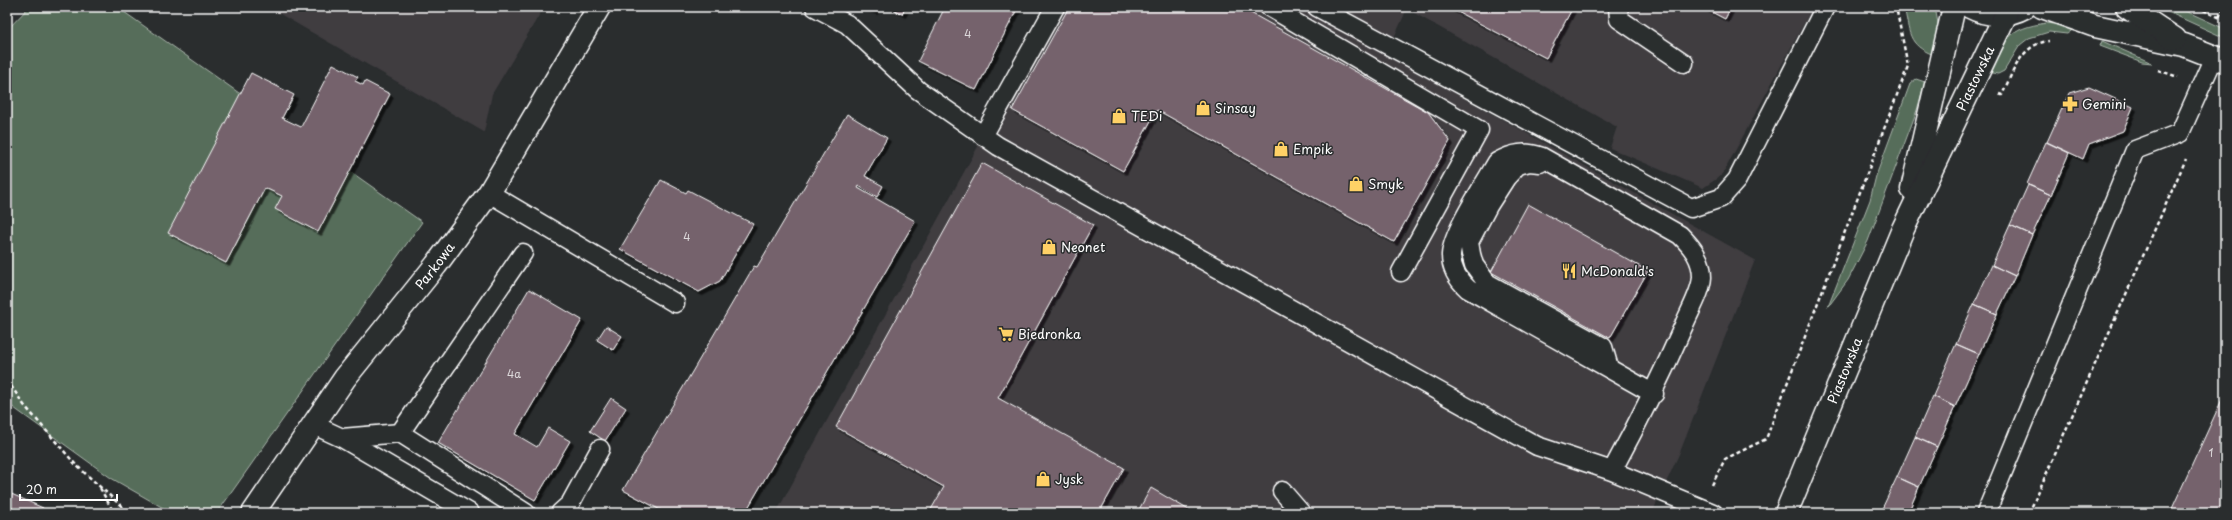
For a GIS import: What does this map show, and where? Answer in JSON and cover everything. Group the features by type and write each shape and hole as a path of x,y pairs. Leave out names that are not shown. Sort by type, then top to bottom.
{"street":[{"name":"Parkowa","path":"253,513 345,378 436,265 489,194 599,7"},
{"name":"Piastowska","path":"1903,229 1954,7"},
{"path":"1970,7 1985,13 2015,11"},
{"path":"2042,7 2095,26 2184,45 2220,59"},
{"path":"2127,7 2184,45"},
{"name":"Piastowska","path":"1786,513 1903,229 2015,11"}],"lane":[{"path":"815,7 846,24 918,90 998,146 1537,446 1612,470 1713,513"},
{"path":"983,136 1055,7"},
{"path":"1269,7 1479,130 1402,272"},
{"path":"1317,7 1691,208 1721,198 1736,180 1825,7"},
{"path":"1618,7 1619,19 1684,63"},
{"path":"1986,513 2135,150 2180,133 2220,59"},
{"path":"1612,470 1654,394 1701,286 1701,265 1690,244 1680,235 1556,165 1529,162 1518,165 1506,178 1488,206 1470,242 1474,264 1487,283 1603,347 1609,368 1654,394"},
{"path":"489,194 675,303"},
{"path":"400,432 523,253"},
{"path":"314,425 342,438 470,513"},
{"path":"342,438 400,432 526,513"},
{"path":"560,513 570,504 600,449"},
{"path":"1282,491 1301,513"}],"path":[{"path":"1714,479 1725,460 1766,439 1855,209 1908,66 1896,7"},
{"path":"2197,7 2225,20"},
{"path":"2219,17 2224,7"},
{"path":"2002,95 2027,49 2035,44 2055,40"},
{"path":"2029,513 2187,156"},
{"path":"7,380 24,405 76,465 129,513"},
{"path":"99,485 114,513"}],"shaded area":[{"path":"268,7 544,7 492,94 484,132"},
{"path":"1055,7 1813,7 1722,175 1703,188 1610,148 1617,127 1407,9 1386,55 1755,260 1680,452 1652,513 776,513"}],"green space":[{"path":"29,7 117,7 422,222 217,513 172,513 111,478 7,403 7,30"},
{"path":"1904,7 1935,7 1939,29 1934,55 1925,51 1914,42 1909,31"},
{"path":"2157,7 2177,7 2225,29 2225,38"},
{"path":"2047,23 2075,28 2067,34 2049,32 2029,38 2020,45 2004,71 1998,74 1986,72 2003,44 2015,33 2023,28"},
{"path":"2102,41 2152,63 2142,62 2100,46"},
{"path":"1916,79 1925,82 1917,110 1868,241 1848,280 1828,307 1870,200 1876,176 1910,84"}],"building":[{"path":"862,7 876,7 874,11"},
{"path":"889,7 906,7 902,14"},
{"path":"945,7 1018,7 976,90 918,61"},
{"path":"1069,7 1240,7 1428,112 1450,141 1394,242 1157,110 1123,171 1012,110"},
{"path":"1448,7 1573,7 1546,58"},
{"path":"1702,7 1731,7 1725,19"},
{"path":"333,64 358,77 355,81 363,85 365,81 390,94 318,232 275,209 282,196 265,188 226,263 168,233 251,73 294,95 282,118 301,127"},
{"path":"2089,87 2133,107 2123,131 2089,144 2083,159 2047,142 2069,93"},
{"path":"847,114 887,138 865,176 883,186 877,197 859,186 858,188 915,221 745,513 666,513 623,490 754,266 757,267"},
{"path":"2046,142 2069,153 2051,195 2027,184"},
{"path":"982,163 1093,225 998,398 1124,468 1099,513 929,513 944,487 836,427"},
{"path":"661,180 686,193 688,190 753,224 720,281 699,292 620,249"},
{"path":"2028,185 2051,195 2032,235 2010,225"},
{"name":"McDonald's","path":"1528,204 1648,271 1610,338 1491,272"},
{"path":"2010,225 2032,235 2015,276 1992,265"},
{"path":"1992,265 2015,276 1997,314 1974,304"},
{"path":"529,289 582,320 515,434 537,447 548,428 570,441 535,500 438,443"},
{"path":"1974,304 1997,314 1979,354 1956,344"},
{"path":"606,326 622,336 613,350 597,340"},
{"path":"1956,344 1979,354 1955,407 1933,396"},
{"path":"2225,393 2225,513 2170,513"},
{"path":"1933,396 1955,407 1937,447 1915,437"},
{"path":"611,398 626,408 605,441 590,431"},
{"path":"1915,437 1937,447 1919,487 1897,477"},
{"path":"1897,477 1919,487 1908,513 1880,513"},
{"path":"1151,488 1194,513 1137,513"},
{"path":"7,492 43,508 41,513 7,513"}],"place":[{"name":"Gemini","path":"2070,104"},
{"name":"Sinsay","path":"1203,108"},
{"name":"TEDi","path":"1119,116"},
{"name":"Empik","path":"1281,149"},
{"name":"Smyk","path":"1356,184"},
{"name":"Neonet","path":"1049,247"},
{"name":"McDonald's","path":"1569,271"},
{"name":"Biedronka","path":"1006,334"},
{"name":"Jysk","path":"1043,479"}]}
